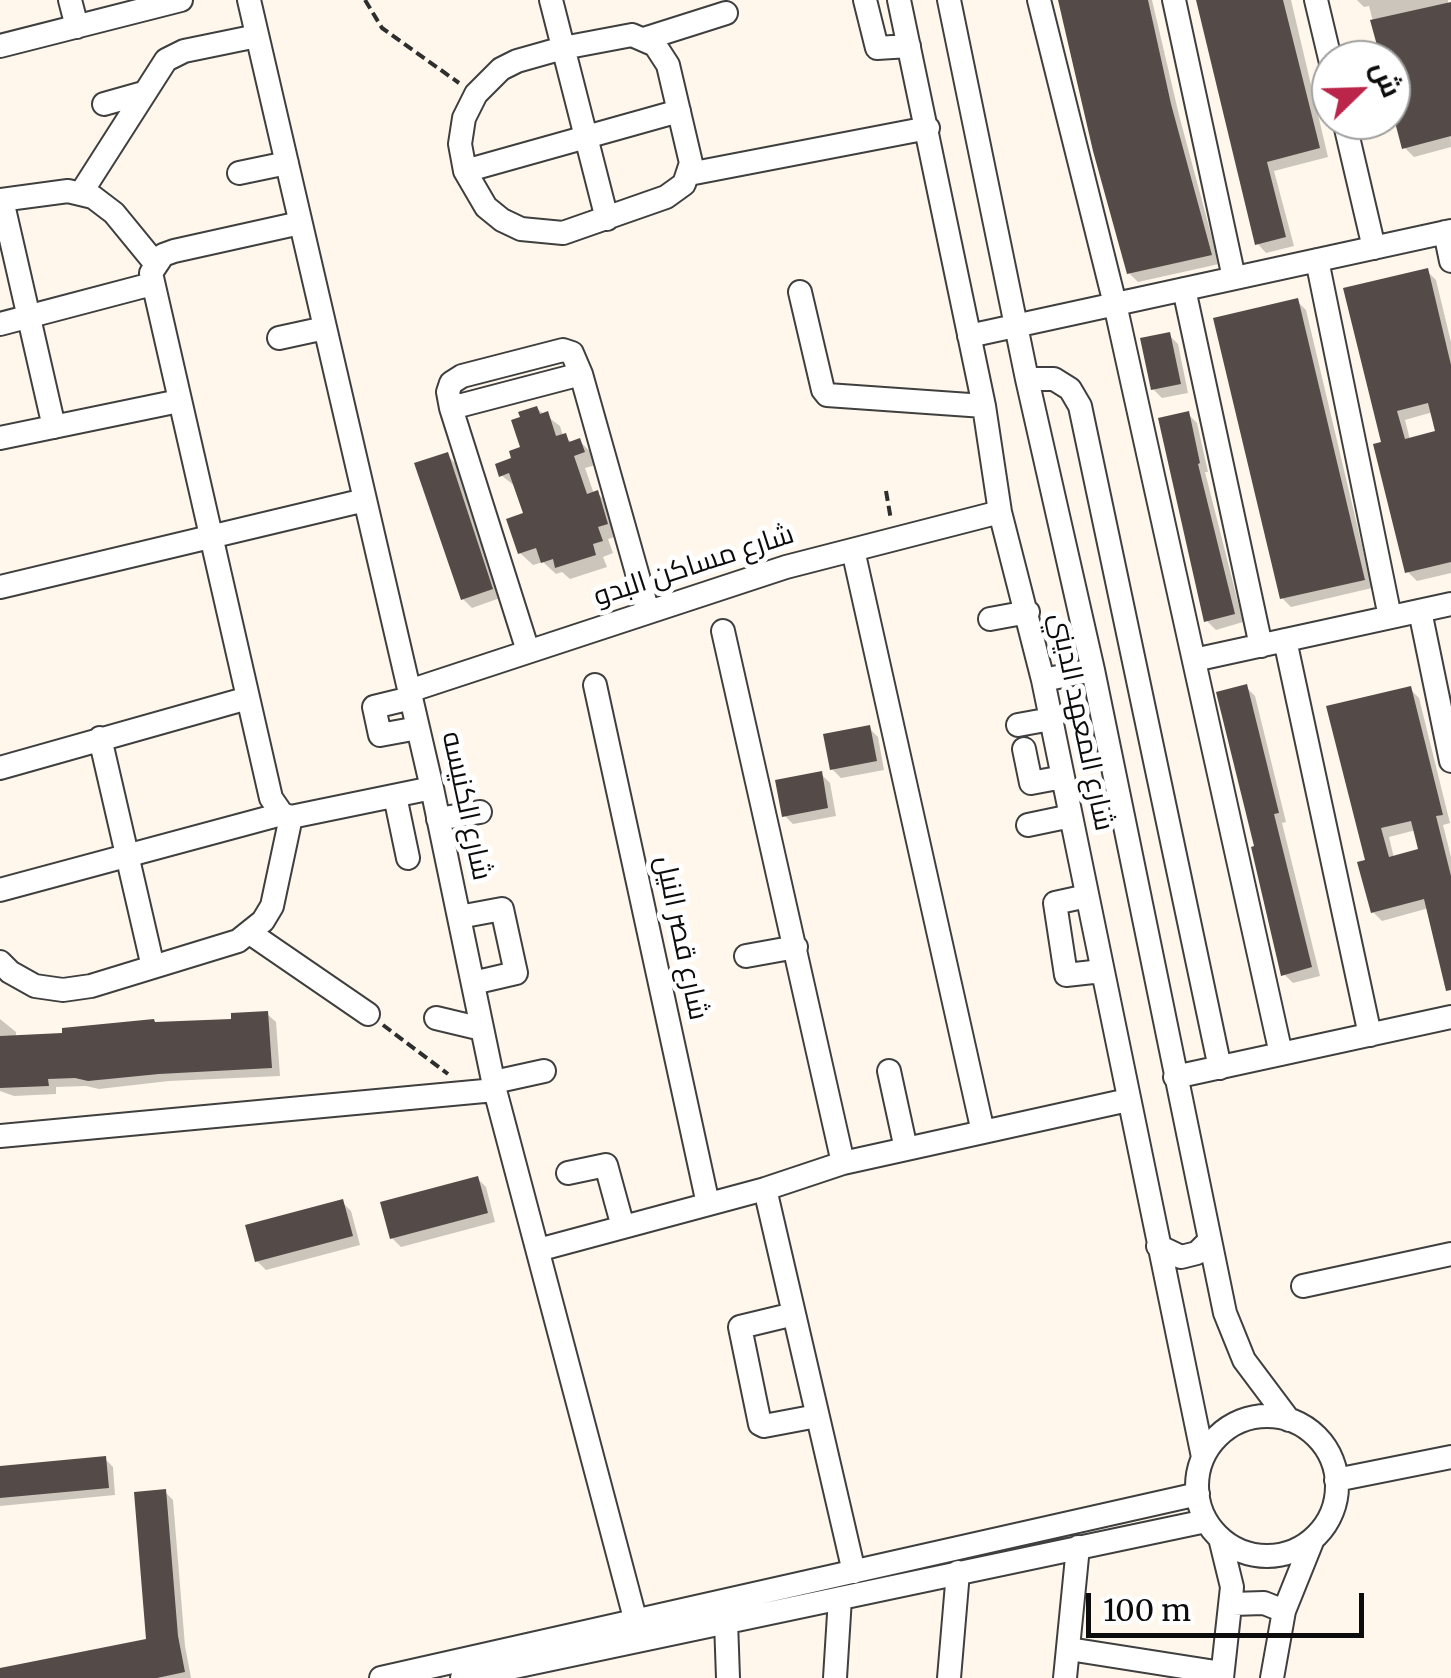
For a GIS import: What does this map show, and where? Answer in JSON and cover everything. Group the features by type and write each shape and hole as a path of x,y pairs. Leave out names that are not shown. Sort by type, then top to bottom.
{"street":[{"path":"70,0 77,26"},
{"path":"0,46 181,0"},
{"name":"شارع الكنيسه","path":"248,0 432,788 482,1029 487,1088 538,1250 636,1622"},
{"path":"550,0 608,219"},
{"path":"864,0 877,48 909,46"},
{"name":"شارع المعهد الديني","path":"899,0 984,406 1000,512 1043,680 1203,1457"},
{"name":"شارع المعهد الديني","path":"950,0 1027,379 1093,670 1208,1241 1233,1337 1257,1381 1289,1420"},
{"path":"1039,0 1115,304 1282,1054"},
{"path":"1174,0 1234,278"},
{"path":"1316,0 1326,40"},
{"path":"644,39 663,54 689,152 689,174 676,192 563,233 522,229 486,207 464,171 462,131 476,94 501,69 563,48 619,36 644,39 726,13"},
{"path":"81,193 160,67 174,54 257,36"},
{"path":"104,104 143,93"},
{"path":"464,171 679,111"},
{"path":"689,174 928,128"},
{"path":"1349,140 1374,248"},
{"path":"240,174 287,163"},
{"path":"0,962 35,986 63,990 91,986 225,946 250,933 262,921 278,890 286,815 271,798 179,401 154,273 104,204 81,193 55,191 1,200 54,427"},
{"path":"0,324 154,273 174,251 300,223"},
{"path":"969,336 1448,231 1451,262"},
{"path":"1316,260 1390,617"},
{"path":"1184,289 1261,646"},
{"path":"800,292 827,395 984,406"},
{"path":"279,338 325,328"},
{"path":"528,651 448,392 462,376 563,350 576,358 648,612"},
{"path":"1027,379 1054,379 1070,389 1080,406 1220,1068"},
{"path":"0,438 179,401"},
{"path":"0,587 365,500"},
{"name":"شارع مساكن البدو","path":"418,728 380,735 374,707 528,651 786,567 1000,512"},
{"path":"853,550 983,1132"},
{"path":"1078,607 1120,601"},
{"path":"1194,660 1451,604"},
{"path":"1420,610 1451,761"},
{"path":"990,620 1028,612"},
{"path":"723,631 843,1163"},
{"path":"1285,640 1370,1035"},
{"path":"1043,680 1093,670"},
{"name":"شارع قصر النيل","path":"595,685 708,1204"},
{"path":"0,768 248,698"},
{"path":"1051,719 1021,737 1031,782 1063,777"},
{"path":"100,738 153,967"},
{"path":"0,890 286,815 432,788"},
{"path":"394,796 408,858"},
{"path":"438,819 480,812"},
{"path":"1028,824 1071,816"},
{"path":"1087,896 1055,903 1066,975 1102,971"},
{"path":"459,917 502,911 515,975 473,984"},
{"path":"250,933 368,1014"},
{"path":"746,956 796,947"},
{"path":"1175,1078 1451,1017"},
{"path":"436,1018 482,1029"},
{"path":"0,1136 487,1088 544,1070"},
{"path":"889,1070 906,1149"},
{"path":"538,1250 843,1163 1128,1100"},
{"path":"568,1173 606,1164 624,1227"},
{"path":"765,1188 854,1572"},
{"path":"1158,1246 1172,1255 1189,1256 1208,1241"},
{"path":"1303,1286 1451,1254"},
{"path":"794,1314 740,1327 760,1424 818,1416"},
{"path":"1068,1649 1222,1675 1232,1604 1230,1570 1198,1494 1203,1457 1232,1425 1260,1416 1289,1420 1314,1435 1323,1446 1336,1480 1330,1516 1313,1539 1284,1611 1272,1678"},
{"path":"1336,1480 1451,1456"},
{"path":"462,1678 636,1622 1198,1494"},
{"path":"381,1678 499,1667 1078,1547 1213,1529 1244,1552 1273,1556 1288,1553 1313,1539"},
{"path":"1066,1678 1078,1547"},
{"path":"948,1678 958,1572"},
{"path":"835,1678 840,1598"},
{"path":"1232,1604 1264,1603 1284,1611"},
{"path":"726,1621 728,1678"}],"path":[{"path":"365,0 382,28 476,94"},
{"path":"886,491 894,540"},
{"path":"368,1014 487,1088"}],"building":[{"path":"1058,0 1148,0 1171,104 1212,255 1127,274"},
{"path":"1196,0 1283,0 1311,112 1311,140 1318,140 1320,148 1267,162 1286,237 1255,245"},
{"path":"1451,2 1451,136 1402,149 1400,140 1411,140 1411,40 1376,40 1370,20"},
{"path":"1428,268 1451,365 1451,562 1405,573 1373,444 1381,442 1343,288","holes":["1428,403 1435,431 1405,439 1397,411"]},
{"path":"1298,298 1365,580 1280,599 1213,318"},
{"path":"1170,332 1181,384 1151,390 1140,338"},
{"path":"537,406 540,414 548,411 556,436 566,433 569,442 580,438 585,452 574,456 587,494 598,490 608,524 598,527 603,541 593,544 596,555 555,568 553,559 541,563 536,548 518,554 506,519 523,513 509,473 499,477 495,464 511,458 509,451 520,447 511,420 520,417 518,412"},
{"path":"1189,411 1235,614 1204,622 1158,418"},
{"path":"448,452 493,589 461,600 414,463"},
{"path":"1247,684 1312,967 1281,976 1216,692"},
{"path":"1411,686 1443,815 1436,816 1451,876 1451,990 1446,991 1424,899 1371,913 1357,862 1365,860 1326,706","holes":["1411,821 1418,849 1389,857 1381,828"]},
{"path":"870,725 877,761 830,770 823,734"},
{"path":"822,771 828,808 782,817 775,780"},
{"path":"268,1011 272,1068 88,1081 48,1079 49,1086 0,1088 0,1036 62,1033 62,1028 154,1019 231,1019 231,1013"},
{"path":"478,1176 488,1213 390,1239 380,1202"},
{"path":"343,1199 353,1236 255,1262 245,1225"},
{"path":"106,1456 109,1488 0,1498 0,1466"},
{"path":"166,1489 178,1636 185,1672 157,1678 0,1678 0,1668 146,1639 134,1492"}]}
